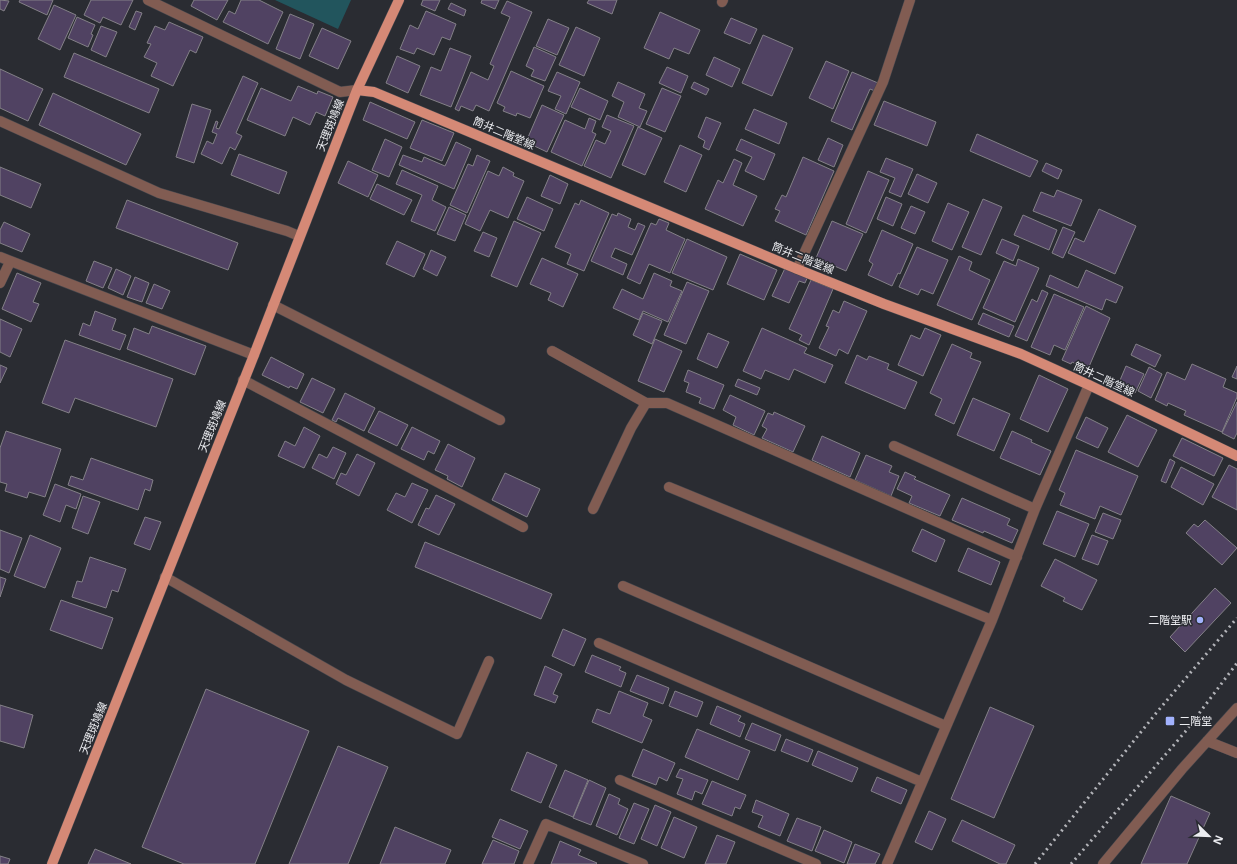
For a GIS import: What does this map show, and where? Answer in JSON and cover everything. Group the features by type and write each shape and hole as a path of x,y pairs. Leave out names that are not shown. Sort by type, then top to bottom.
{"main road":[{"name":"天理斑鳩線","path":"52,864 254,355 357,90 400,0"},
{"name":"筒井二階堂線","path":"357,90 374,92 884,304 1021,354 1237,456"}],"street":[{"path":"148,0 340,92 357,90"},
{"path":"798,269 882,82 910,0"},
{"path":"0,120 159,193 287,231 299,236"},
{"path":"0,257 254,355"},
{"path":"0,283 10,262"},
{"path":"273,305 500,420"},
{"path":"552,351 646,403 667,403 1017,556"},
{"path":"243,380 523,527"},
{"path":"886,864 992,620 1036,509 1089,386"},
{"path":"593,509 631,428 646,403"},
{"path":"894,446 1036,509"},
{"path":"669,487 992,620"},
{"path":"166,577 346,680 457,734 489,661"},
{"path":"622,586 946,726"},
{"path":"599,643 922,782"},
{"path":"1103,864 1182,769 1237,708"},
{"path":"1207,741 1237,753"},
{"path":"620,780 816,864"},
{"path":"528,864 546,824 643,864"}],"water":[{"path":"275,0 351,0 338,29"}],"building":[{"path":"0,0 9,1 4,11 0,9"},
{"path":"20,0 53,0 47,15 19,2"},
{"path":"91,0 133,0 121,25 103,17 100,23 84,15"},
{"path":"194,0 228,0 217,20 191,6"},
{"path":"241,0 259,0 283,12 268,44 223,22 229,11 235,14"},
{"path":"423,0 440,0 435,11 421,5"},
{"path":"482,0 499,0 495,9 481,3"},
{"path":"589,0 617,0 612,14 587,3"},
{"path":"507,1 532,12 489,111 476,105 473,111 461,106 459,111 455,109 471,72 488,80 494,66 490,64 510,17 501,13"},
{"path":"451,3 466,10 464,16 448,9"},
{"path":"54,5 76,15 60,50 38,39"},
{"path":"136,11 142,13 135,30 129,27"},
{"path":"426,11 456,24 450,40 442,37 434,55 417,48 414,54 400,49 410,25 418,29"},
{"path":"660,12 700,30 689,54 674,48 669,59 644,48"},
{"path":"290,14 314,24 300,59 276,49"},
{"path":"77,17 95,25 88,47 68,38"},
{"path":"731,18 757,29 750,44 724,33"},
{"path":"548,19 569,28 557,55 536,46"},
{"path":"169,22 203,37 196,53 190,50 173,86 151,76 157,63 144,57 151,44 147,43 155,26 165,30"},
{"path":"101,26 117,32 106,57 91,50"},
{"path":"576,27 600,38 584,76 559,65"},
{"path":"322,28 351,41 338,69 309,56"},
{"path":"763,35 793,48 772,96 742,83"},
{"path":"534,47 556,57 545,81 531,76 534,70 526,66"},
{"path":"450,48 471,56 451,107 420,95 431,67 441,71"},
{"path":"74,53 159,89 149,113 64,77"},
{"path":"397,56 420,66 408,93 386,83"},
{"path":"714,57 740,69 732,87 706,75"},
{"path":"826,61 849,71 833,109 809,98"},
{"path":"667,67 688,76 681,93 659,83"},
{"path":"0,69 43,89 28,121 0,108"},
{"path":"511,71 544,86 530,118 517,113 516,116 503,111 505,107 497,103"},
{"path":"557,72 580,82 566,114 555,109 561,96 548,91"},
{"path":"852,72 878,83 875,91 870,89 852,130 831,121"},
{"path":"243,76 258,83 236,133 242,136 235,150 230,147 222,164 201,154 207,141 213,144 217,134 212,132 216,121 218,122 216,128 219,129"},
{"path":"618,82 645,94 639,108 647,111 640,127 618,117 624,102 612,96"},
{"path":"694,82 709,89 706,95 691,88"},
{"path":"298,86 317,94 318,91 333,97 325,116 316,112 310,125 293,117 285,136 247,120 261,88 291,101"},
{"path":"580,88 608,101 600,120 571,107"},
{"path":"662,88 681,96 665,132 646,124"},
{"path":"53,93 141,134 126,165 39,125"},
{"path":"884,101 936,122 927,146 874,125"},
{"path":"370,102 415,122 407,139 363,120"},
{"path":"192,104 211,110 194,163 176,157"},
{"path":"542,105 564,115 547,152 526,142"},
{"path":"754,109 787,123 779,144 745,129"},
{"path":"607,115 634,126 611,178 584,166 596,140 605,144 611,131 602,127"},
{"path":"706,117 721,123 709,150 703,147 705,141 698,137"},
{"path":"589,118 596,121 592,132 596,134 582,166 551,152 565,120 585,129"},
{"path":"422,120 454,133 442,161 410,148"},
{"path":"638,127 662,138 645,175 622,165"},
{"path":"977,134 1038,161 1030,177 970,151"},
{"path":"828,138 843,145 834,167 818,160"},
{"path":"385,139 402,147 389,177 372,170"},
{"path":"741,139 775,154 764,180 745,171 752,157 736,150"},
{"path":"456,142 471,149 454,189 399,165 403,155 422,162 424,157 445,166"},
{"path":"680,145 702,155 686,192 664,182"},
{"path":"239,154 287,172 279,194 231,175"},
{"path":"477,155 490,161 467,213 450,205 468,164 473,166"},
{"path":"803,157 834,171 806,235 775,221 780,211 775,209 782,195 786,197"},
{"path":"886,158 913,169 901,197 889,192 895,178 880,172"},
{"path":"734,159 742,163 733,185 757,196 743,226 705,209 718,180 723,183"},
{"path":"348,161 378,175 368,197 338,183"},
{"path":"1046,163 1062,170 1058,179 1042,171"},
{"path":"0,167 41,184 31,208 0,195"},
{"path":"503,167 514,173 513,176 524,181 508,218 490,210 480,231 465,224 488,171 499,176"},
{"path":"402,170 438,186 432,200 446,207 435,231 411,221 422,195 396,184"},
{"path":"868,171 889,180 866,233 846,224"},
{"path":"917,174 937,183 928,203 908,194"},
{"path":"550,175 568,184 560,204 541,196"},
{"path":"377,184 412,200 404,215 370,199"},
{"path":"1057,190 1082,200 1071,226 1033,211 1041,192 1054,197"},
{"path":"527,197 553,209 544,231 517,219"},
{"path":"886,197 902,204 893,226 877,219"},
{"path":"983,199 1002,207 981,255 962,247"},
{"path":"127,200 238,243 228,270 116,228"},
{"path":"581,200 609,213 584,271 567,264 571,254 555,247 575,203 579,205"},
{"path":"948,203 969,212 952,250 932,241"},
{"path":"911,206 925,212 915,234 901,228"},
{"path":"449,207 466,215 455,241 437,234"},
{"path":"1099,209 1136,226 1115,274 1068,253 1075,238 1084,242"},
{"path":"618,213 631,219 628,227 635,230 638,223 645,226 632,255 615,248 611,257 627,264 623,275 591,261 612,214 617,216"},
{"path":"1023,215 1057,230 1049,250 1014,235"},
{"path":"659,219 669,223 666,230 685,239 670,273 649,264 640,284 627,278 651,223 656,225"},
{"path":"514,221 541,233 517,287 491,276"},
{"path":"832,221 863,234 846,271 816,258"},
{"path":"4,222 30,234 22,252 0,243 0,230"},
{"path":"1063,227 1075,232 1063,258 1052,253"},
{"path":"882,230 913,244 900,274 898,273 892,286 868,275 873,264 869,261"},
{"path":"483,232 497,238 489,257 474,251"},
{"path":"687,239 727,257 713,290 672,273"},
{"path":"1002,239 1019,246 1013,261 996,253"},
{"path":"397,241 425,254 414,277 386,264"},
{"path":"917,247 948,260 933,294 921,289 918,295 899,287"},
{"path":"431,250 446,257 437,276 423,269"},
{"path":"740,254 777,270 764,300 727,284"},
{"path":"959,256 972,262 969,270 990,280 972,320 937,305"},
{"path":"542,258 578,274 563,307 548,300 551,293 530,284"},
{"path":"1018,259 1039,268 1015,322 983,308 1004,261 1016,266"},
{"path":"94,261 112,268 103,288 86,281"},
{"path":"786,266 808,276 805,283 799,281 789,303 772,296"},
{"path":"116,269 131,276 123,295 108,288"},
{"path":"1086,270 1123,287 1116,303 1106,299 1102,310 1046,286 1050,275 1078,288"},
{"path":"17,273 41,283 33,302 39,304 31,322 2,309"},
{"path":"654,273 672,281 670,286 682,291 668,322 643,311 639,320 613,308 622,289 643,299"},
{"path":"135,277 149,283 142,302 127,297"},
{"path":"811,280 833,289 809,345 799,340 802,335 789,329"},
{"path":"687,282 709,291 686,344 664,335"},
{"path":"154,284 170,291 162,309 146,303"},
{"path":"1042,290 1048,293 1027,341 1015,336 1032,299 1037,302"},
{"path":"1054,294 1084,307 1065,350 1054,345 1050,355 1031,347"},
{"path":"844,301 867,311 848,354 839,349 836,356 819,348 829,327 826,326 833,310 839,313"},
{"path":"1086,306 1110,318 1088,369 1072,362 1071,364 1062,360"},
{"path":"95,311 116,319 112,330 126,335 120,350 79,335 83,323 90,326"},
{"path":"643,313 662,321 652,344 633,335"},
{"path":"983,313 1014,326 1009,337 978,324"},
{"path":"0,319 22,329 10,357 0,352"},
{"path":"152,326 206,346 195,375 127,349 134,328 149,334"},
{"path":"762,328 807,348 804,353 833,365 825,383 794,369 789,380 765,370 761,379 743,371"},
{"path":"925,328 941,335 923,376 898,365 911,335 920,339"},
{"path":"708,333 729,342 717,368 697,359"},
{"path":"655,339 682,351 664,392 638,381"},
{"path":"65,340 173,379 156,427 75,398 69,413 42,403"},
{"path":"952,344 972,353 970,358 981,362 954,424 935,415 942,399 930,393"},
{"path":"1136,344 1161,355 1155,367 1131,355"},
{"path":"857,355 867,360 869,356 889,364 887,369 917,382 905,409 845,383"},
{"path":"271,357 304,374 297,389 290,386 289,388 262,375"},
{"path":"1192,364 1226,379 1223,387 1237,393 1237,397 1222,432 1184,415 1186,411 1168,403 1167,406 1155,400 1167,372 1185,380"},
{"path":"0,365 7,368 0,383"},
{"path":"1126,366 1144,374 1135,393 1118,385"},
{"path":"1237,366 1237,379 1232,377"},
{"path":"1149,367 1162,374 1151,398 1138,391"},
{"path":"688,370 724,385 714,409 699,403 701,398 686,392 689,383 684,381"},
{"path":"1039,375 1068,389 1048,432 1020,419"},
{"path":"312,378 335,389 323,413 300,402"},
{"path":"738,379 760,388 757,395 735,386"},
{"path":"345,393 375,408 364,431 338,418 336,422 332,420"},
{"path":"730,395 765,411 754,435 733,425 736,417 723,410"},
{"path":"973,398 1010,414 994,451 957,435"},
{"path":"1237,402 1237,433 1234,439 1222,433"},
{"path":"379,411 408,425 397,446 368,432"},
{"path":"774,412 805,426 793,452 762,438 767,429 762,426 768,413 773,415"},
{"path":"1127,415 1157,430 1138,467 1108,452"},
{"path":"1086,417 1108,428 1098,448 1076,438"},
{"path":"304,427 320,436 304,468 278,456 285,441 295,446"},
{"path":"412,427 440,441 434,454 428,451 424,460 401,449"},
{"path":"6,431 61,449 45,497 29,492 27,498 5,491 7,484 0,482 0,448"},
{"path":"1012,431 1051,451 1040,475 1000,458"},
{"path":"822,436 860,453 850,477 812,460"},
{"path":"1182,438 1223,458 1214,476 1173,456"},
{"path":"448,444 475,458 462,487 447,479 448,476 435,470"},
{"path":"333,447 346,453 334,479 312,468 319,454 327,458"},
{"path":"1076,450 1138,476 1121,515 1100,506 1095,519 1060,505 1065,493 1059,490"},
{"path":"357,454 375,463 359,496 336,484 341,473 346,475"},
{"path":"866,455 892,466 889,472 899,476 891,496 855,480"},
{"path":"91,458 153,480 150,491 145,489 138,510 68,485 71,476 83,480"},
{"path":"1170,459 1175,462 1166,483 1161,481"},
{"path":"1229,465 1237,469 1237,510 1212,497"},
{"path":"1181,467 1214,484 1203,505 1171,487"},
{"path":"905,472 916,477 914,479 950,495 940,516 909,503 912,496 897,489"},
{"path":"505,473 540,489 527,517 492,500"},
{"path":"412,483 428,490 412,523 387,510 396,493 405,497"},
{"path":"55,484 81,494 76,509 66,505 60,522 43,515"},
{"path":"436,495 455,504 439,535 418,525 426,508 429,509"},
{"path":"83,496 100,502 88,534 72,528"},
{"path":"962,498 1010,519 1007,525 1018,530 1012,543 952,520"},
{"path":"1057,511 1089,524 1075,557 1043,544"},
{"path":"1103,513 1121,520 1113,539 1095,532"},
{"path":"145,517 161,522 150,550 134,544"},
{"path":"1205,520 1237,548 1222,565 1186,533 1194,524 1198,527"},
{"path":"922,529 945,540 936,562 912,551"},
{"path":"0,530 22,538 9,573 0,569"},
{"path":"30,535 61,548 45,588 14,576"},
{"path":"1092,535 1108,541 1098,565 1082,559"},
{"path":"425,542 552,594 541,619 415,567"},
{"path":"968,548 1000,562 991,585 958,571"},
{"path":"90,557 126,569 118,592 112,590 106,608 72,597 77,581 82,582"},
{"path":"1055,559 1097,580 1082,610 1063,601 1065,598 1041,586"},
{"path":"0,577 6,579 0,597"},
{"name":"二階堂駅","path":"1215,588 1231,603 1185,652 1170,637"},
{"path":"61,600 113,618 102,649 50,630"},
{"path":"563,629 586,639 574,666 552,656"},
{"path":"592,655 621,667 619,670 626,673 621,687 585,672"},
{"path":"545,666 562,674 553,694 558,696 555,703 534,695"},
{"path":"637,675 669,688 663,704 630,691"},
{"path":"206,689 309,731 255,864 184,864 142,847"},
{"path":"619,691 648,703 643,716 652,720 642,743 592,722 597,709 610,714"},
{"path":"675,691 703,702 697,717 669,706"},
{"path":"0,705 33,715 24,748 0,741"},
{"path":"717,706 741,716 738,721 745,724 740,737 710,724"},
{"path":"990,707 1034,726 994,818 951,799"},
{"path":"752,723 781,735 775,751 745,739"},
{"path":"697,729 750,751 738,780 685,757"},
{"path":"786,739 813,750 808,762 781,751"},
{"path":"338,746 388,767 348,864 289,864"},
{"path":"643,749 675,763 667,781 659,777 656,785 632,776"},
{"path":"818,751 858,768 852,782 812,765"},
{"path":"527,752 557,765 541,803 511,790"},
{"path":"680,769 708,780 702,794 695,791 692,800 677,794 683,779 676,777"},
{"path":"565,770 588,780 573,817 549,807"},
{"path":"877,777 907,790 901,804 871,791"},
{"path":"589,780 606,788 591,825 573,818"},
{"path":"712,781 746,795 740,809 735,807 732,816 702,804"},
{"path":"609,794 620,799 618,804 628,809 617,835 596,826"},
{"path":"1171,796 1210,813 1187,864 1141,864"},
{"path":"756,800 789,814 780,836 758,827 763,816 752,812"},
{"path":"634,803 649,809 634,844 619,838"},
{"path":"655,805 671,812 657,846 641,839"},
{"path":"929,811 946,819 932,850 915,842"},
{"path":"674,817 697,827 684,858 661,848"},
{"path":"797,818 821,827 812,851 787,841"},
{"path":"500,819 528,831 520,849 492,837"},
{"path":"962,820 1015,845 1006,864 1000,864 952,841"},
{"path":"395,827 451,850 445,864 380,864"},
{"path":"824,830 852,842 844,863 815,851"},
{"path":"717,835 735,842 726,864 705,864"},
{"path":"493,840 519,851 514,864 482,864"},
{"path":"560,841 581,850 578,855 597,863 551,864"},
{"path":"855,844 880,854 875,864 847,864"},
{"path":"95,849 131,864 88,864"},
{"path":"0,856 10,859 8,864 0,864"}],"railway":[{"path":"1035,864 1157,712 1237,618"},
{"path":"1071,864 1185,732 1237,663"}],"place":[{"name":"二階堂駅","path":"1200,620"},
{"name":"二階堂","path":"1170,721"}]}
